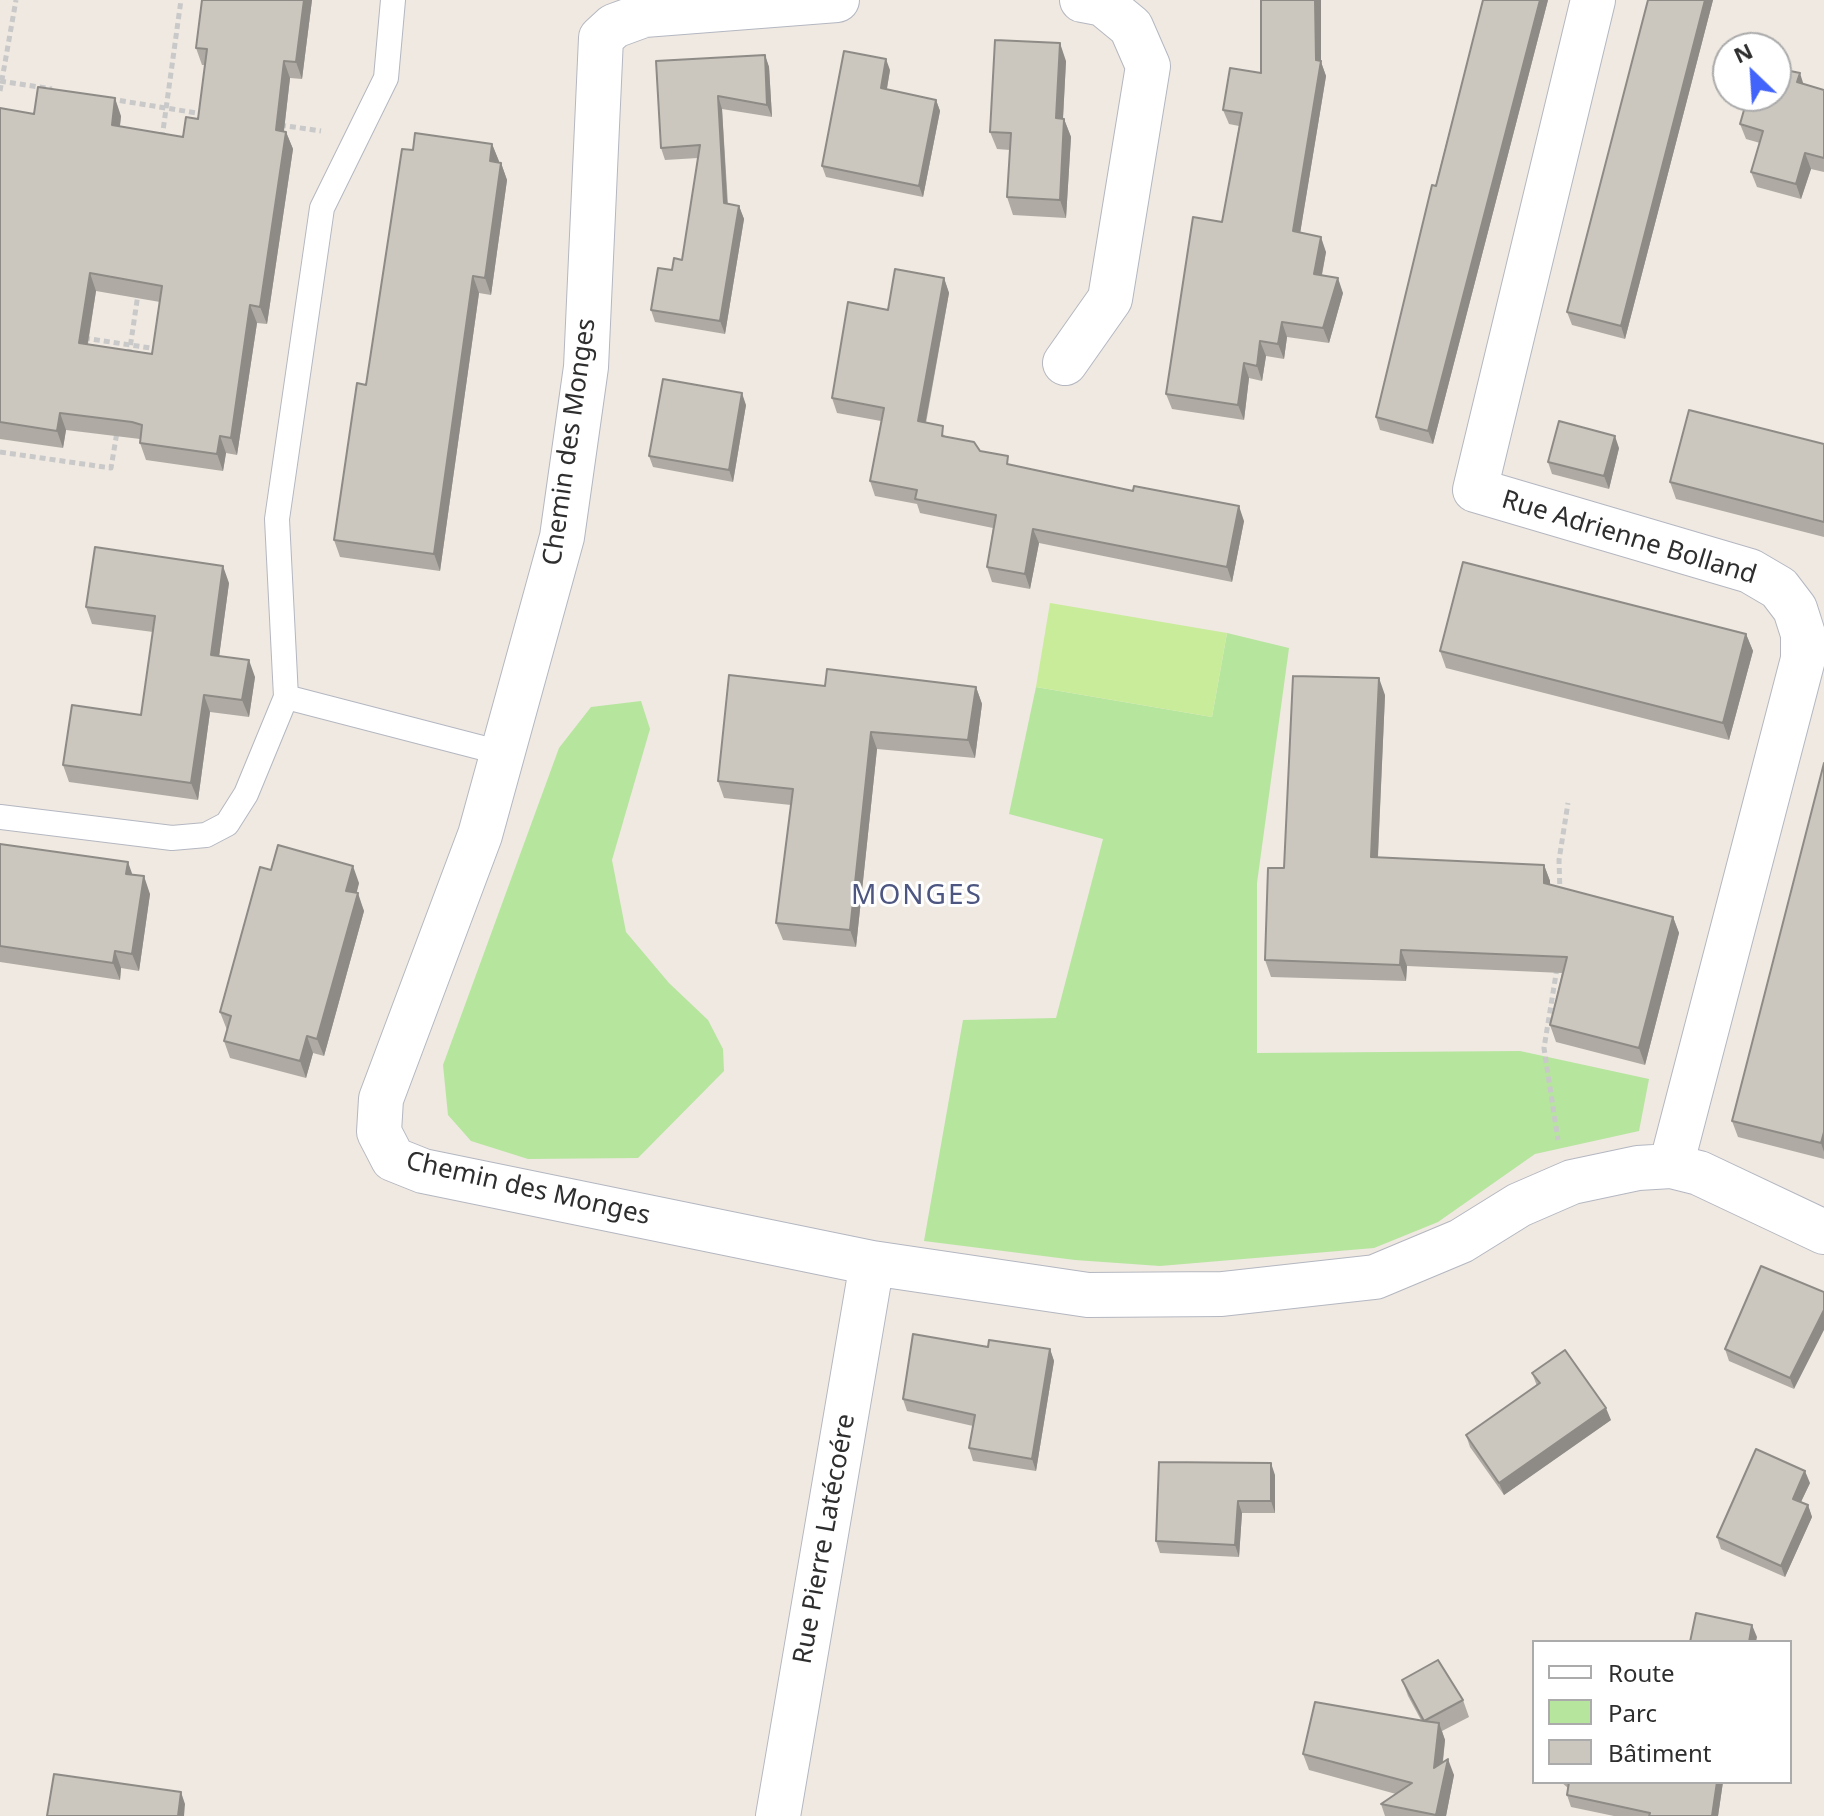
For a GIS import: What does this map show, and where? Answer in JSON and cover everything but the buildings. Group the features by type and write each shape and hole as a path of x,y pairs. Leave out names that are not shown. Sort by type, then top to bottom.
{"street":[{"name":"Chemin des Monges","path":"837,0 644,15 614,26 601,38 582,398 562,537 480,835 381,1099 379,1132 393,1159 423,1171 872,1263 1088,1295 1222,1294 1375,1277 1461,1241 1519,1205 1572,1182 1638,1168 1671,1166 1726,1183 1824,1232"},
{"path":"1065,363 1110,299 1148,66 1131,27 1103,4 1082,0"},
{"name":"Rue Adrienne Bolland","path":"1593,0 1475,490 1750,571 1779,588 1795,609 1803,634 1803,659 1671,1166"},
{"name":"Rue Pierre Latécoére","path":"778,1816 872,1263"}],"lane":[{"path":"0,817 172,838 206,835 227,824 246,794 286,697 277,519 322,208 386,78 393,0"},
{"path":"286,697 502,753"}],"path":[{"path":"0,91 16,0"},
{"path":"161,140 181,0"},
{"path":"1,81 61,91"},
{"path":"106,98 210,115"},
{"path":"269,123 358,136"},
{"path":"128,361 140,282"},
{"path":"72,337 161,350"},
{"path":"0,452 111,468 119,422"},
{"path":"1560,902 1559,860 1568,803"},
{"path":"1558,959 1544,1048 1558,1141 1572,1182"}],"green space":[{"path":"1050,603 1227,633 1212,717 1036,687"},
{"path":"1227,633 1289,648 1257,883 1257,1053 1520,1051 1649,1079 1639,1131 1535,1154 1438,1222 1374,1248 1160,1266 1075,1260 924,1241 963,1020 1056,1018 1103,839 1009,814 1036,687 1212,717"},
{"path":"641,701 650,729 612,860 626,932 669,983 708,1020 723,1049 724,1071 638,1158 528,1159 471,1141 448,1115 443,1065 559,748 591,707"}],"district":[{"name":"MONGES","path":"917,896"}]}
